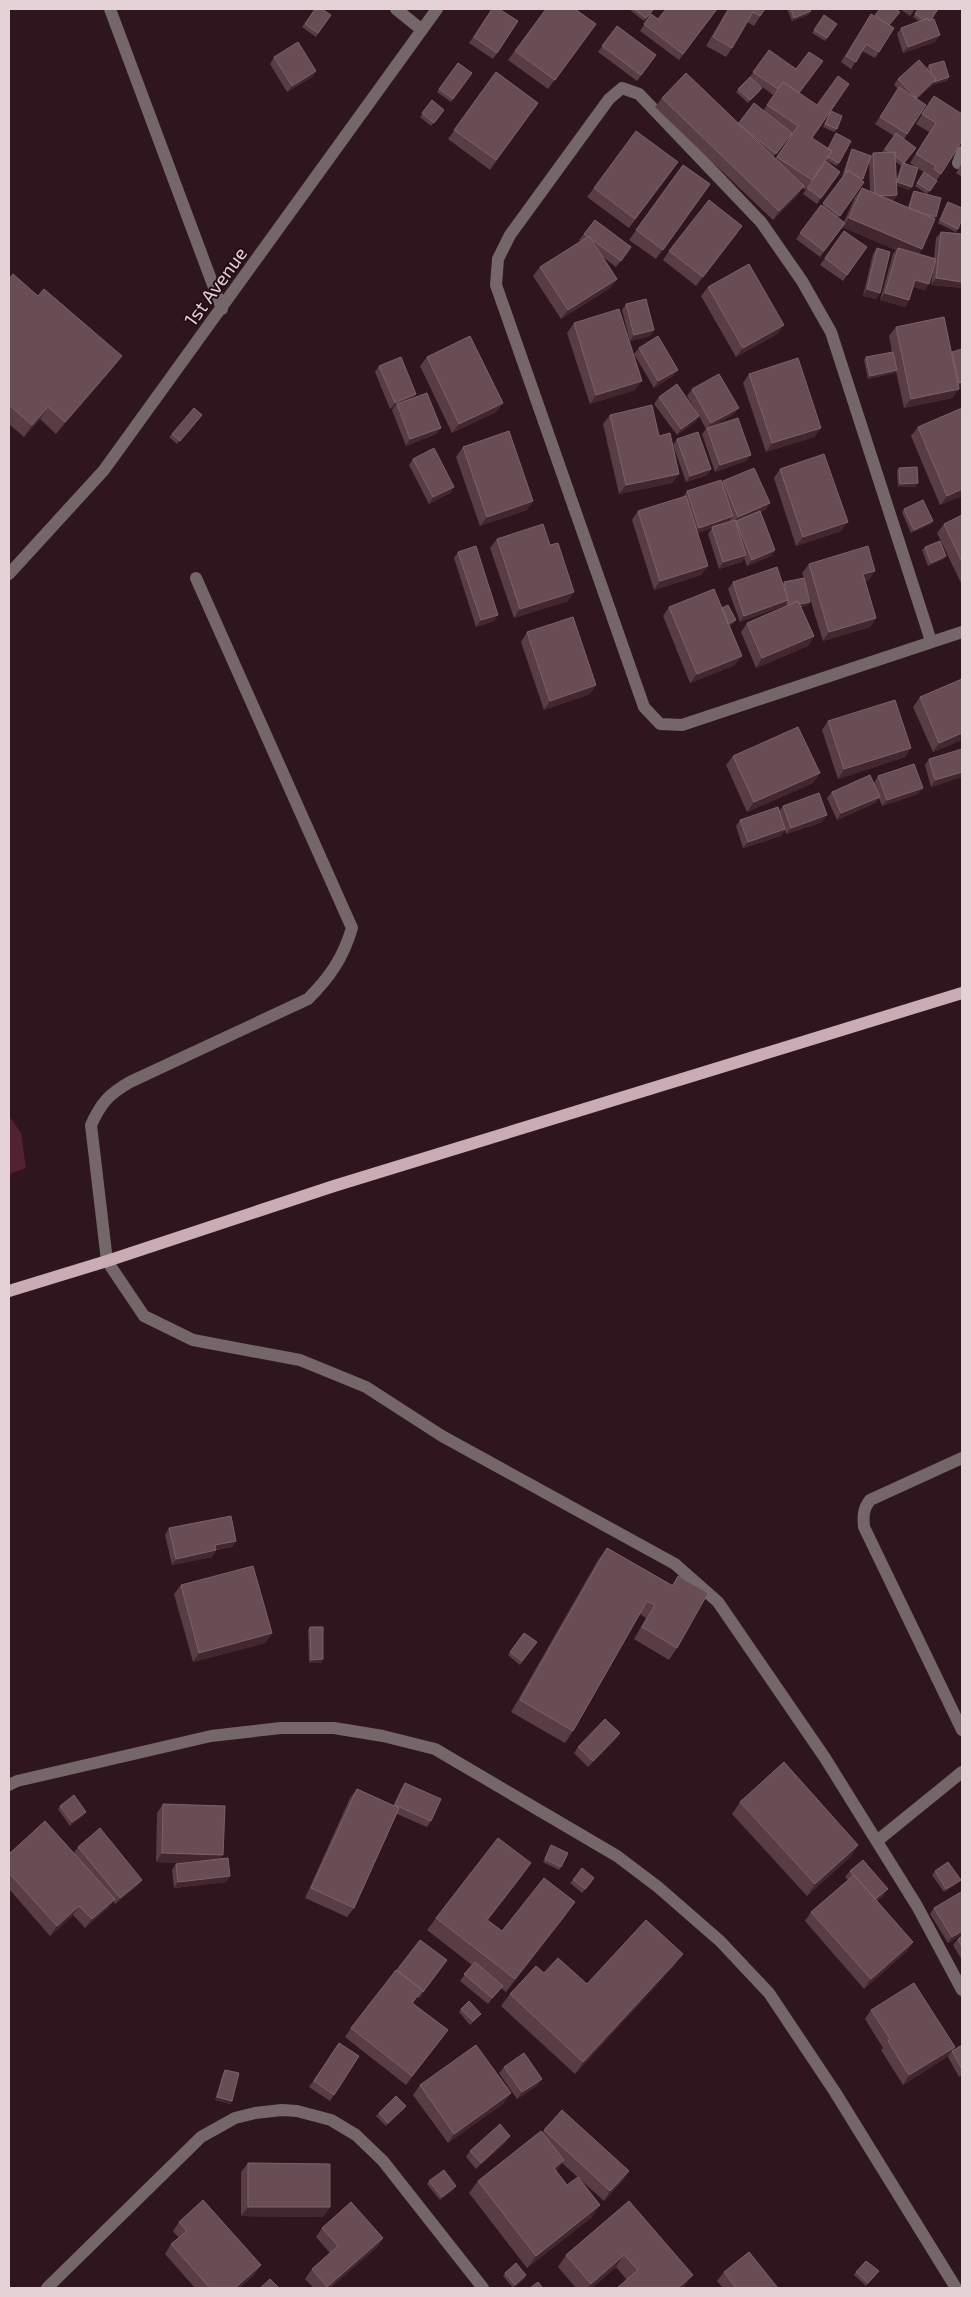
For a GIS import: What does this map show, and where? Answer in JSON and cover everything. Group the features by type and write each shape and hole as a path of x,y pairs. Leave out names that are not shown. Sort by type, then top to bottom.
{"main road":[{"path":"9,1291 107,1261 334,1186 962,993"}],"street":[{"path":"110,9 222,309"},
{"path":"396,9 422,30"},
{"name":"1st Avenue","path":"9,574 104,470 437,9"},
{"path":"931,641 831,332 802,281 761,222 638,94 622,88 609,99 510,234 498,259 496,286 644,707 660,724 682,725 962,632"},
{"path":"196,578 352,928 344,952 324,983 308,999 130,1082 112,1093 99,1108 91,1125 107,1261 144,1316 193,1340 300,1360 366,1387 442,1436 675,1564 718,1602 825,1758 917,1906 962,1990"},
{"path":"962,1458 870,1500 865,1507 863,1518 864,1527 962,1730"},
{"path":"9,1785 27,1779 211,1736 281,1728 334,1728 383,1736 435,1749 616,1856 658,1887 720,1941 769,1994 780,2010 835,2092 956,2288"},
{"path":"877,1841 962,1772"},
{"path":"47,2288 201,2137 235,2118 255,2112 282,2110 297,2111 331,2120 356,2135 383,2161 483,2288"}],"shaded area":[{"path":"9,1116 21,1133 26,1168 9,1174"}],"building":[{"path":"315,9 322,9 331,15 318,33 305,24"},
{"path":"492,9 499,9 518,21 497,53 474,37"},
{"path":"546,9 575,9 596,24 555,80 515,51"},
{"path":"634,9 654,9 646,18"},
{"path":"666,9 717,9 683,54 644,24 651,14 658,19"},
{"path":"729,9 765,9 760,16 753,12 732,48 713,37"},
{"path":"791,9 810,9 811,11 794,18"},
{"path":"880,9 895,9 900,12 889,25 875,15"},
{"path":"918,9 938,9 929,21 928,18 924,20 915,14"},
{"path":"871,14 894,28 879,52 866,44 856,62 846,56"},
{"path":"824,15 837,24 827,38 814,30"},
{"path":"928,18 929,21 934,19 940,35 908,47 901,28"},
{"path":"617,26 656,55 641,75 602,46"},
{"path":"298,42 316,71 292,86 274,57"},
{"path":"769,50 796,69 809,52 823,61 799,93 783,82 778,89 753,72"},
{"path":"919,60 936,79 916,98 898,79"},
{"path":"944,61 949,77 934,82 936,79 932,75 929,65"},
{"path":"458,63 472,73 453,99 439,89"},
{"path":"496,72 538,103 496,160 454,130"},
{"path":"686,73 804,186 779,211 662,98"},
{"path":"838,76 849,84 812,138 832,151 812,180 777,157 798,126 767,105 783,82 817,105"},
{"path":"750,77 762,88 750,100 738,89"},
{"path":"899,87 926,105 907,134 880,117"},
{"path":"934,96 962,114 962,141 941,174 934,169 936,166 916,154 936,123 922,114"},
{"path":"432,100 444,110 434,123 422,113"},
{"path":"754,103 792,133 776,154 738,124"},
{"path":"831,111 842,116 837,129 825,124"},
{"path":"636,131 678,162 635,219 594,188"},
{"path":"836,133 851,141 839,163 828,157 832,151 828,149"},
{"path":"896,133 916,148 904,163 895,156 895,152 890,153 885,149"},
{"path":"852,149 871,156 863,179 848,170 845,172"},
{"path":"895,152 897,195 880,196 875,193 873,153"},
{"path":"826,161 840,172 821,198 807,188"},
{"path":"903,163 918,168 912,187 897,182"},
{"path":"683,165 710,184 663,250 636,230"},
{"path":"848,170 864,182 840,216 823,203"},
{"path":"924,172 937,181 930,191 917,183"},
{"path":"862,188 935,219 922,249 849,218"},
{"path":"914,191 941,198 936,217 909,208"},
{"path":"709,200 742,226 703,277 669,251"},
{"path":"948,202 962,208 962,219 958,229 940,220"},
{"path":"821,205 845,223 824,251 800,233"},
{"path":"595,220 631,247 621,261 584,234"},
{"path":"844,231 867,247 847,275 825,258"},
{"path":"941,232 962,234 962,282 936,278"},
{"path":"589,236 617,279 568,310 540,267"},
{"path":"877,248 890,252 880,293 867,289"},
{"path":"898,248 936,259 929,284 915,280 909,300 885,293"},
{"path":"749,264 784,325 743,348 708,287"},
{"path":"13,274 38,296 44,289 122,356 65,422 48,407 32,425 9,405 9,279"},
{"path":"646,299 654,330 634,335 626,304"},
{"path":"619,309 642,381 596,395 574,323"},
{"path":"944,317 959,389 911,399 896,327"},
{"path":"470,336 503,403 459,424 427,357"},
{"path":"658,336 678,370 658,381 639,348"},
{"path":"962,349 962,382 959,383 952,352"},
{"path":"893,352 897,370 870,376 866,357"},
{"path":"401,357 416,394 395,403 379,366"},
{"path":"798,358 821,428 772,443 749,374"},
{"path":"719,374 739,408 711,423 692,389"},
{"path":"677,384 699,416 681,429 659,397"},
{"path":"427,393 441,428 410,439 397,404"},
{"path":"652,405 659,436 670,433 679,474 626,485 610,415"},
{"path":"194,408 202,415 180,441 172,434"},
{"path":"962,408 962,489 947,496 918,427"},
{"path":"738,418 751,455 720,465 707,428"},
{"path":"509,431 533,501 487,517 463,447"},
{"path":"698,432 711,469 690,476 677,439"},
{"path":"434,448 454,487 433,497 413,459"},
{"path":"824,454 848,522 803,537 780,469"},
{"path":"917,467 918,483 900,484 899,468"},
{"path":"754,468 770,503 738,517 723,481"},
{"path":"721,480 733,516 699,528 687,491"},
{"path":"686,496 708,566 660,581 638,511"},
{"path":"923,500 933,521 914,530 904,509"},
{"path":"760,511 775,550 752,560 736,521"},
{"path":"962,515 962,562 944,524"},
{"path":"735,520 746,555 723,562 712,527"},
{"path":"543,524 550,545 558,543 574,592 520,609 497,539"},
{"path":"940,541 946,556 931,563 925,547"},
{"path":"476,546 498,615 481,620 458,552"},
{"path":"868,546 875,571 863,574 876,618 829,632 809,564"},
{"path":"777,567 788,600 744,616 733,582"},
{"path":"804,578 810,602 800,604 798,601 789,605 784,582"},
{"path":"714,589 742,656 697,674 669,607"},
{"path":"798,601 814,636 762,658 747,623"},
{"path":"728,605 736,620 728,624 722,608"},
{"path":"573,617 596,685 550,701 527,632"},
{"path":"962,679 962,733 939,743 920,697"},
{"path":"895,700 911,748 844,769 828,721"},
{"path":"798,727 820,773 754,802 733,756"},
{"path":"962,749 962,772 935,780 929,759"},
{"path":"914,764 923,788 887,800 878,776"},
{"path":"870,775 880,797 841,813 832,792"},
{"path":"819,793 827,815 791,828 783,806"},
{"path":"778,807 785,829 748,842 740,820"},
{"path":"231,1516 236,1541 215,1545 216,1550 176,1559 169,1528"},
{"path":"607,1548 673,1586 678,1576 708,1593 677,1648 642,1627 655,1605 647,1601 573,1731 520,1700"},
{"path":"253,1566 272,1633 199,1653 181,1585"},
{"path":"310,1627 323,1627 323,1659 311,1660"},
{"path":"524,1633 537,1642 522,1661 510,1652"},
{"path":"605,1719 620,1733 593,1761 578,1747"},
{"path":"784,1762 858,1845 815,1884 740,1802"},
{"path":"405,1783 441,1799 431,1821 395,1805"},
{"path":"357,1789 399,1808 354,1908 311,1888"},
{"path":"74,1795 86,1812 72,1822 60,1806"},
{"path":"163,1804 225,1806 223,1855 162,1853"},
{"path":"45,1821 115,1899 92,1919 79,1906 57,1926 9,1873 9,1854"},
{"path":"100,1828 142,1880 120,1898 78,1847"},
{"path":"498,1838 531,1863 487,1920 502,1931 544,1878 575,1902 515,1979 436,1918"},
{"path":"551,1845 568,1853 561,1867 545,1859"},
{"path":"228,1858 230,1876 178,1882 176,1864"},
{"path":"863,1860 888,1889 875,1899 850,1871"},
{"path":"948,1862 961,1880 946,1889 935,1871"},
{"path":"582,1868 594,1878 585,1889 573,1880"},
{"path":"854,1875 913,1942 871,1979 811,1912"},
{"path":"961,1892 962,1931 952,1937 934,1908"},
{"path":"646,1920 683,1954 583,2062 510,1994 536,1966 544,1973 558,1958 587,1984"},
{"path":"962,1936 962,1947 958,1939"},
{"path":"420,1940 447,1960 423,1992 397,1970"},
{"path":"475,1962 503,1986 492,1998 464,1974"},
{"path":"396,1970 422,1990 412,2003 448,2030 412,2076 351,2028"},
{"path":"914,1983 955,2047 909,2075 888,2041 890,2039 871,2010"},
{"path":"469,2001 481,2014 473,2021 461,2009"},
{"path":"339,2043 359,2056 334,2095 314,2081"},
{"path":"476,2045 511,2093 454,2134 420,2085"},
{"path":"962,2045 962,2069 952,2051"},
{"path":"524,2053 542,2079 522,2092 504,2067"},
{"path":"225,2070 239,2073 232,2101 217,2097"},
{"path":"396,2096 406,2106 388,2123 379,2113"},
{"path":"562,2110 629,2171 610,2191 544,2130"},
{"path":"500,2124 510,2136 481,2163 470,2151"},
{"path":"541,2131 564,2160 554,2168 567,2185 578,2177 600,2205 536,2256 478,2181"},
{"path":"248,2163 330,2164 330,2207 248,2207"},
{"path":"444,2170 456,2186 442,2197 429,2181"},
{"path":"203,2200 261,2265 235,2288 210,2288 171,2244 187,2231 179,2222"},
{"path":"629,2201 693,2275 678,2288 617,2288 638,2270 624,2255 591,2284 566,2255"},
{"path":"351,2202 383,2238 327,2287 312,2269 338,2246 322,2228"},
{"path":"749,2252 778,2288 736,2288 724,2272"},
{"path":"866,2261 879,2271 868,2283 856,2272"},
{"path":"516,2263 526,2275 515,2285 505,2273"},
{"path":"270,2279 279,2288 260,2288"},
{"path":"538,2282 543,2288 530,2288"}]}
